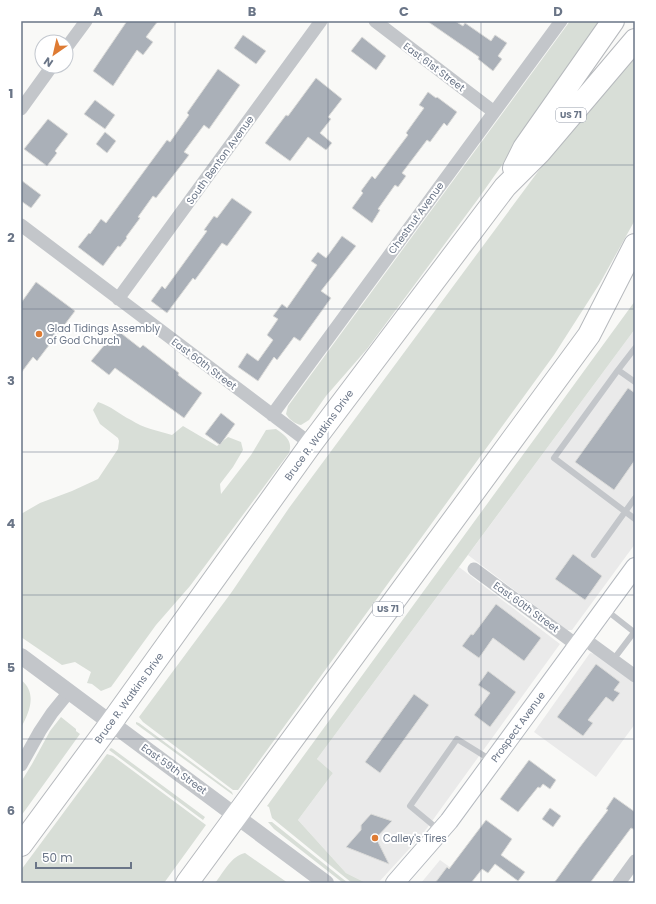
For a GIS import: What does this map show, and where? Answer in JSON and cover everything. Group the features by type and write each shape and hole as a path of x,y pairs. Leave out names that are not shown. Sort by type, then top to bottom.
{"highway":[{"path":"505,187 524,148 613,21"},
{"name":"Bruce R. Watkins Drive","path":"21,844 111,723 311,444 505,187 540,152 635,40"},
{"name":"US 71","path":"187,883 589,335 635,245"},
{"path":"589,335 635,274"}],"main road":[{"name":"Prospect Avenue","path":"395,883 449,821 635,567"}],"street":[{"path":"74,37 86,21"},
{"name":"South Benton Avenue","path":"118,299 321,21"},
{"name":"East 61st Street","path":"375,21 494,112"},
{"name":"Chestnut Avenue","path":"272,415 561,21"},
{"path":"21,108 46,74"},
{"name":"East 60th Street","path":"21,226 311,444"},
{"name":"East 60th Street","path":"474,569 580,642 613,660 635,676"},
{"name":"East 59th Street","path":"21,656 326,883"},
{"path":"21,766 40,731 69,692"},
{"path":"619,883 635,861"}],"lane":[{"path":"635,348 554,458 635,519"},
{"path":"618,370 635,382"},
{"path":"594,555 635,498"},
{"path":"605,609 635,632 613,660"},
{"path":"440,831 410,806 457,739 493,762"}],"shaded area":[{"path":"570,21 604,21 478,199 367,349 326,396 309,420 301,425 292,421 286,414 288,406"},
{"path":"635,52 635,220 600,283 554,355 238,790 233,790 143,722 139,717 231,593 289,508 551,154"},
{"path":"635,301 635,329 317,759 333,773 298,820 346,873 366,883 352,883 272,818 269,807 267,806"},
{"path":"635,329 635,544 572,630 567,630 468,555"},
{"path":"98,402 136,423 156,431 172,435 183,426 217,446 228,437 241,442 243,450 233,467 220,484 221,494 251,455 266,430 276,429 288,439 290,445 289,453 190,586 156,625 111,687 101,691 92,684 87,683 91,672 75,662 62,665 21,637 21,514 40,503 98,479 118,449 119,441 118,438 100,424 93,410"},
{"path":"459,567 560,644 422,835 378,883 366,883 346,873 298,820 333,773 317,759"},
{"path":"590,653 596,654 635,684 635,724 596,777 534,732"},
{"path":"21,680 26,685 31,697 29,710 21,728"},
{"path":"61,717 80,734 21,816 21,782 50,731"},
{"path":"136,722 232,792 233,795 136,724"},
{"path":"111,748 205,817 203,820 109,750"},
{"path":"107,754 113,756 206,825 164,883 21,883 21,870"},
{"path":"268,822 272,822 348,883 343,883 274,829"},
{"path":"245,853 288,883 215,883 236,857"},
{"path":"440,860 472,883 421,883"}],"building":[{"path":"127,21 158,21 146,37 153,42 143,55 137,50 113,86 93,71"},
{"path":"427,21 455,21 463,26 465,23 491,41 495,35 507,43 498,56 502,59 493,71 478,59 479,57"},
{"path":"243,35 266,51 256,64 234,48"},
{"path":"362,37 386,56 376,70 351,51"},
{"path":"218,69 240,85 209,129 204,125 184,152 189,155 156,198 153,196 138,217 140,218 126,237 127,238 120,247 118,246 103,266 78,247 101,219 106,223 167,140 170,142 189,115 187,113"},
{"path":"316,78 342,99 328,117 331,119 320,133 332,143 326,150 308,137 290,161 265,143 286,115 288,116"},
{"path":"428,92 457,112 447,126 444,123 430,142 427,140 402,173 406,176 398,187 395,185 378,209 380,210 372,223 352,208 363,193 361,191 372,176 375,179 408,135 406,133 424,108 419,105"},
{"path":"95,100 115,115 105,129 84,114"},
{"path":"48,119 68,134 55,151 57,153 47,166 24,149"},
{"path":"105,132 116,141 107,153 96,144"},
{"path":"21,180 41,195 31,208 21,201"},
{"path":"232,198 252,212 227,246 222,243 195,280 193,278 167,313 151,301 162,286 165,289 207,231 204,230 214,216 217,218"},
{"path":"342,236 356,246 321,291 331,298 300,341 294,337 277,360 274,357 258,381 238,367 247,353 258,361 273,340 267,335 278,319 273,316 282,304 287,308 317,265 311,261 318,252 326,258"},
{"name":"Glad Tidings Assembly of God Church","path":"36,282 75,311 37,361 33,357 21,373 21,303"},
{"path":"117,330 140,348 143,345 202,393 184,418 115,368 109,375 91,361"},
{"path":"628,388 635,393 635,460 614,490 575,462"},
{"path":"221,413 235,424 220,445 205,434"},
{"path":"573,554 602,576 585,600 555,579"},
{"path":"496,604 541,638 524,661 493,638 479,658 462,646 471,634 473,635"},
{"path":"596,664 620,682 614,690 620,693 613,702 606,697 588,720 593,723 583,736 557,717"},
{"path":"488,671 516,692 490,727 474,715 490,693 478,685"},
{"path":"414,694 429,705 380,773 365,762"},
{"path":"529,760 556,780 550,789 543,784 540,788 538,787 518,812 500,799"},
{"path":"614,797 635,812 635,830 631,828 590,883 554,883 608,810 606,809"},
{"path":"550,808 561,816 553,827 542,819"},
{"path":"371,814 392,821 376,838 389,864 346,847 361,830 361,825"},
{"path":"486,820 512,839 501,855 525,872 518,881 495,864 488,873 482,869 471,883 435,883 447,867 449,869"}],"place":[{"name":"Glad Tidings Assembly of God Church","path":"39,334"},
{"name":"Calley's Tires","path":"375,838"}]}
